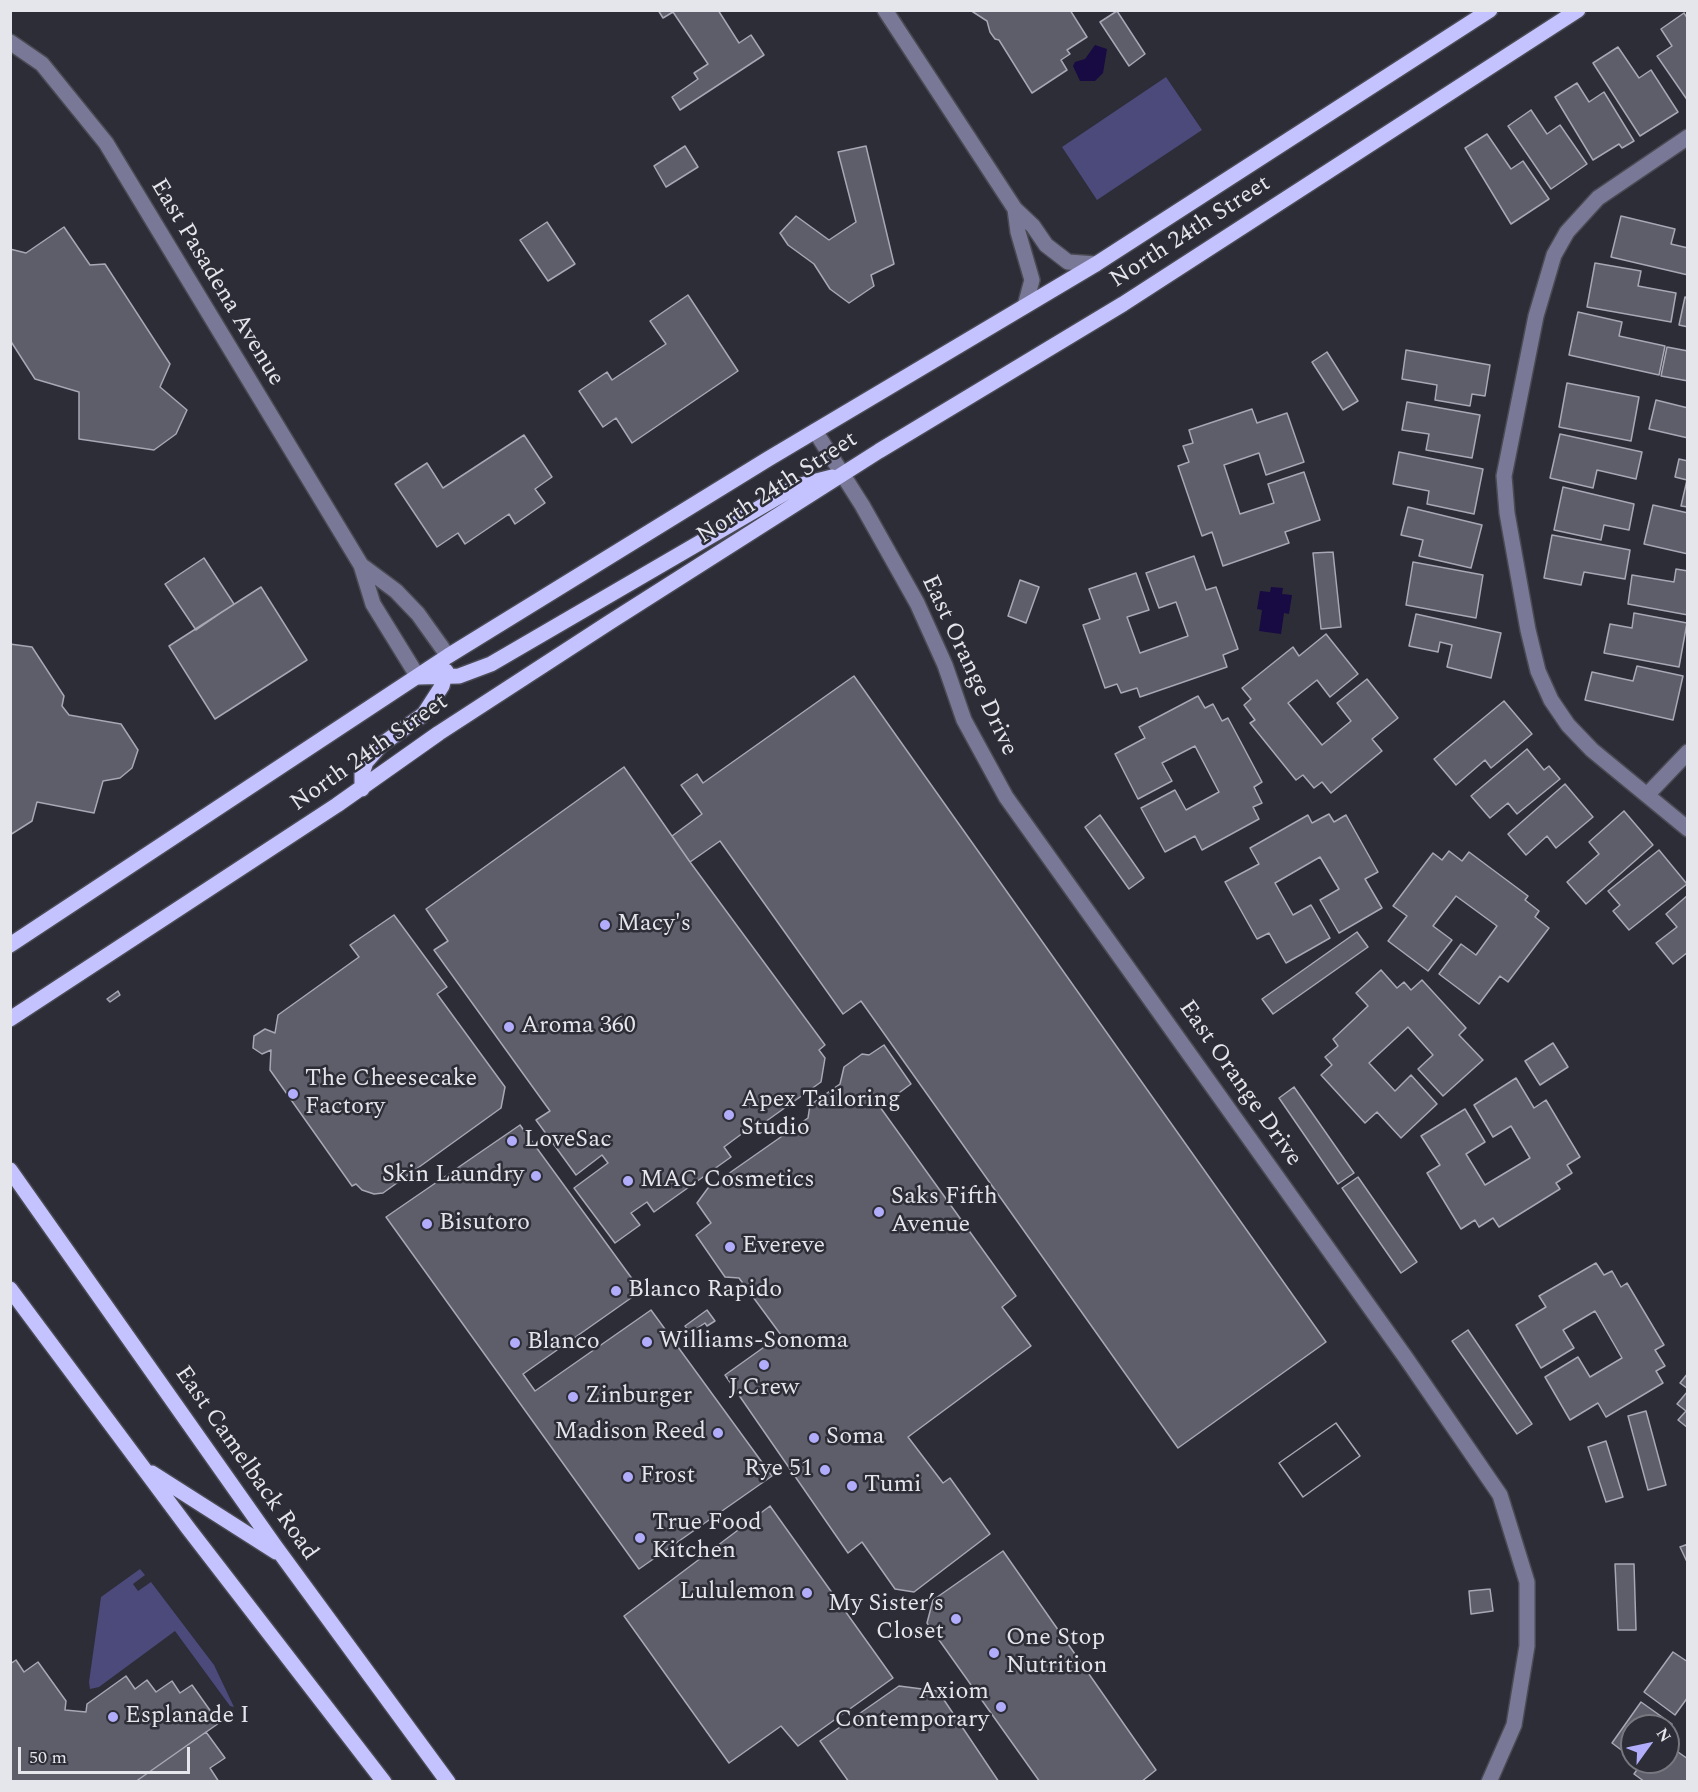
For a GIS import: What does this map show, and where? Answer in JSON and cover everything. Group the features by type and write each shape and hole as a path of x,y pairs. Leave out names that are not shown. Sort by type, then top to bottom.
{"main road":[{"name":"North 24th Street","path":"10,945 448,656 815,431 1096,264 1490,10"},
{"name":"North 24th Street","path":"10,1019 362,789 448,727 843,474 1123,304 1578,10"},
{"path":"418,677 445,678 475,671 510,655 797,486 843,474"},
{"path":"362,789 362,774 373,753 424,714 438,695 445,678 448,656"},
{"name":"East Camelback Road","path":"10,1170 284,1557 447,1782"},
{"path":"10,1289 266,1630 330,1709 384,1782"},
{"path":"144,1468 284,1557"}],"street":[{"path":"885,10 1015,209 1033,226 1046,245 1068,262 1096,264"},
{"name":"East Pasadena Avenue","path":"10,42 42,64 102,136 191,279 269,416 361,565 373,604 418,677"},
{"path":"1688,137 1598,198 1567,232 1554,255 1536,316 1504,476 1507,513 1528,630 1538,671 1551,700 1568,725 1592,750 1688,829"},
{"path":"1015,209 1018,232 1032,280 1025,306"},
{"name":"East Orange Drive","path":"815,431 843,474 917,603 945,665 964,720 1006,796 1406,1358 1500,1495 1527,1582 1527,1646 1514,1725 1489,1782"},
{"name":"East Pasadena Avenue","path":"361,565 396,591 418,614 448,656"},
{"path":"1647,795 1688,752"}],"shaded area":[{"path":"1095,45 1107,49 1103,73 1095,81 1080,81 1073,66 1075,62 1085,59"},
{"path":"1166,77 1202,130 1097,200 1062,147"},
{"path":"1271,587 1283,588 1282,594 1292,595 1289,614 1284,613 1281,634 1259,631 1262,610 1257,609 1260,591 1270,592"},
{"path":"140,1569 145,1575 133,1584 138,1591 151,1582 214,1665 234,1707 230,1706 175,1631 99,1687 90,1689 89,1682 101,1597"}],"building":[{"path":"658,10 718,10 739,43 751,35 764,55 680,110 672,97 698,79 694,73 708,64 673,12 663,18"},
{"path":"970,10 1070,10 1087,37 1067,50 1070,54 1061,60 1067,70 1032,93 999,40 995,39 990,32 987,21"},
{"path":"1117,11 1145,54 1129,66 1100,22"},
{"path":"1684,13 1688,19 1688,101 1657,56 1672,46 1661,29"},
{"path":"1618,47 1639,78 1651,70 1678,112 1640,136 1593,63"},
{"path":"1577,83 1589,102 1604,92 1634,141 1622,148 1619,144 1593,160 1555,97"},
{"path":"1531,110 1547,134 1560,125 1587,164 1551,189 1508,126"},
{"path":"1487,134 1511,169 1523,161 1549,199 1511,224 1465,148"},
{"path":"685,146 698,167 666,187 654,166"},
{"path":"866,146 894,264 871,275 874,286 849,303 830,289 814,264 788,245 780,233 796,216 829,240 856,222 838,152"},
{"path":"1621,216 1675,229 1671,244 1688,248 1688,275 1611,257"},
{"path":"547,222 575,264 548,281 520,240"},
{"path":"64,227 90,265 105,264 170,364 160,387 187,410 176,434 154,450 79,439 79,392 35,379 10,340 10,249 26,253"},
{"path":"1595,263 1641,271 1638,286 1676,293 1671,322 1587,307"},
{"path":"688,295 738,371 632,443 616,418 603,427 579,391 607,372 612,380 666,344 650,321"},
{"path":"1685,297 1688,298 1688,327 1679,325"},
{"path":"1578,312 1622,322 1619,336 1665,346 1659,375 1569,355"},
{"path":"1667,347 1688,351 1688,381 1661,376"},
{"path":"1406,350 1490,365 1485,396 1472,394 1470,406 1435,400 1437,385 1402,379"},
{"path":"1327,352 1358,401 1343,410 1312,362"},
{"path":"1567,383 1639,397 1631,441 1559,427"},
{"path":"1656,400 1688,408 1688,438 1649,429"},
{"path":"1407,402 1480,415 1472,458 1426,450 1429,434 1402,430"},
{"path":"1252,409 1257,423 1287,413 1304,462 1266,475 1259,453 1224,465 1240,514 1274,503 1268,484 1304,472 1320,520 1285,532 1289,543 1223,566 1212,532 1202,536 1178,466 1189,462 1183,446 1193,443 1189,430"},
{"path":"1560,434 1642,452 1636,479 1597,470 1593,488 1550,478"},
{"path":"524,435 552,477 535,489 545,503 515,524 509,514 465,544 458,533 437,547 395,484 427,463 443,488"},
{"path":"1399,452 1483,469 1474,514 1427,504 1429,491 1393,484"},
{"path":"1679,459 1688,461 1688,507 1681,506 1687,480 1675,477"},
{"path":"1563,487 1634,504 1629,530 1604,525 1601,540 1554,530"},
{"path":"1653,505 1688,513 1688,554 1644,544"},
{"path":"1408,507 1482,525 1471,568 1419,556 1423,540 1401,535"},
{"path":"1552,535 1630,550 1625,579 1584,572 1581,585 1544,578"},
{"path":"1333,552 1341,627 1321,629 1313,553"},
{"path":"1194,556 1206,590 1216,587 1238,649 1223,655 1227,667 1140,697 1137,688 1121,693 1117,684 1105,688 1083,625 1100,619 1089,589 1136,573 1149,610 1127,617 1140,653 1188,636 1176,602 1159,608 1146,573"},
{"path":"204,558 234,604 196,630 165,584"},
{"path":"1413,562 1483,575 1476,618 1406,605"},
{"path":"1676,569 1688,571 1688,615 1628,604 1632,575 1674,582"},
{"path":"1020,580 1039,587 1026,623 1008,616"},
{"path":"261,587 307,660 215,719 169,646"},
{"path":"1634,613 1687,623 1679,667 1604,653 1610,624 1632,628"},
{"path":"1416,614 1501,633 1491,678 1447,667 1452,645 1440,642 1438,652 1409,646"},
{"path":"1326,634 1358,674 1330,697 1317,680 1288,703 1322,745 1351,721 1337,703 1367,679 1398,718 1372,739 1382,751 1331,793 1322,782 1314,788 1303,775 1296,780 1250,723 1255,720 1244,705 1251,699 1242,688 1293,647 1299,656"},
{"path":"10,644 32,647 64,696 62,706 69,715 121,724 138,750 132,768 120,778 103,781 94,813 37,802 32,821 10,835"},
{"path":"1637,666 1683,676 1673,720 1585,700 1592,672 1633,681"},
{"path":"854,676 1326,1342 1178,1448 861,1001 843,1014 720,841 690,862 672,836 702,814 681,785 697,774 703,783"},
{"path":"1198,696 1205,708 1213,704 1222,721 1228,718 1262,782 1254,787 1262,803 1253,807 1259,819 1202,850 1195,836 1165,852 1141,808 1175,790 1186,810 1219,792 1195,746 1162,763 1172,781 1138,799 1115,754 1145,738 1139,727"},
{"path":"1504,701 1532,734 1491,768 1485,760 1456,785 1434,759"},
{"path":"1527,749 1544,770 1549,766 1560,779 1517,814 1508,803 1490,818 1471,796"},
{"path":"624,767 690,862 825,1045 819,1050 825,1058 821,1082 758,1127 755,1124 724,1147 731,1157 654,1212 647,1202 631,1213 640,1225 615,1243 574,1188 608,1163 602,1155 576,1175 536,1120 550,1111 434,950 448,941 426,909"},
{"path":"1565,784 1593,817 1556,848 1547,836 1526,855 1508,834"},
{"path":"1624,811 1653,845 1586,904 1567,882 1599,854 1589,842"},
{"path":"1329,814 1334,822 1346,815 1378,872 1365,879 1382,908 1339,933 1320,900 1339,889 1320,857 1275,883 1293,915 1311,905 1330,938 1286,963 1269,933 1257,939 1225,882 1259,864 1250,848 1308,815 1312,823"},
{"path":"1100,815 1144,878 1129,889 1085,827"},
{"path":"1659,850 1687,884 1629,930 1613,911 1620,905 1608,891"},
{"path":"1449,851 1462,861 1469,852 1528,896 1525,900 1539,911 1535,917 1549,928 1508,982 1500,976 1479,1004 1439,974 1461,944 1476,955 1497,926 1456,896 1433,926 1452,940 1428,971 1388,941 1407,916 1393,906 1433,853 1442,860"},
{"path":"1688,895 1688,952 1673,964 1656,943 1677,927 1666,914"},
{"path":"394,915 447,987 437,994 505,1087 501,1108 383,1193 374,1194 362,1190 356,1184 352,1186 270,1070 271,1050 262,1054 253,1048 254,1036 265,1029 275,1033 278,1015 359,957 350,945"},
{"path":"1357,932 1368,947 1273,1014 1262,999"},
{"path":"1381,970 1397,988 1404,982 1411,990 1422,980 1466,1028 1459,1035 1483,1060 1443,1096 1418,1069 1433,1055 1408,1027 1369,1063 1395,1091 1411,1075 1437,1104 1401,1138 1377,1112 1365,1123 1321,1075 1332,1065 1325,1057 1338,1046 1333,1039 1368,1006 1356,993"},
{"path":"118,991 120,995 110,1002 107,999"},
{"path":"1553,1043 1568,1067 1540,1085 1525,1061"},
{"path":"884,1045 911,1084 880,1107 1016,1296 1002,1307 1031,1346 908,1437 943,1483 950,1478 990,1534 914,1592 895,1589 862,1542 848,1553 725,1375 781,1335 739,1278 725,1277 696,1235 711,1223 697,1203 708,1188 808,1118 810,1105 840,1084 844,1067 862,1054 869,1055"},
{"path":"1516,1078 1534,1108 1546,1100 1580,1157 1567,1165 1572,1173 1556,1183 1560,1189 1499,1227 1493,1218 1479,1227 1475,1220 1461,1229 1427,1173 1440,1165 1421,1136 1465,1109 1485,1142 1466,1154 1485,1185 1530,1158 1511,1126 1493,1137 1474,1105"},
{"path":"1294,1087 1354,1173 1338,1184 1279,1098"},
{"path":"520,1125 641,1291 523,1374 535,1391 651,1310 772,1476 639,1569 386,1217"},
{"path":"1358,1177 1417,1262 1401,1273 1342,1188"},
{"path":"1596,1263 1604,1275 1612,1271 1621,1287 1627,1283 1664,1345 1655,1350 1665,1366 1656,1371 1663,1383 1606,1417 1598,1403 1570,1420 1545,1377 1578,1357 1590,1377 1622,1358 1595,1311 1563,1330 1574,1348 1541,1368 1516,1325 1546,1307 1539,1296"},
{"path":"707,1310 715,1321 707,1326 705,1323 690,1333 685,1326"},
{"path":"1468,1330 1532,1424 1517,1434 1452,1341"},
{"path":"1688,1373 1688,1389 1680,1383"},
{"path":"1688,1391 1688,1428 1678,1420 1686,1411 1677,1404"},
{"path":"1646,1411 1666,1485 1648,1490 1628,1416"},
{"path":"1336,1423 1360,1456 1303,1497 1279,1463"},
{"path":"1336,1423 1360,1456 1303,1497 1279,1463"},
{"path":"1606,1441 1623,1497 1606,1502 1588,1447"},
{"path":"770,1506 893,1678 798,1746 781,1726 729,1763 624,1616"},
{"path":"1688,1544 1688,1564 1680,1547"},
{"path":"1003,1551 1156,1770 1141,1782 1040,1782 927,1623 933,1600"},
{"path":"1615,1564 1634,1564 1636,1630 1618,1630"},
{"path":"1490,1589 1493,1611 1471,1614 1469,1591"},
{"path":"1673,1652 1688,1662 1688,1697 1676,1714 1644,1692"},
{"name":"Esplanade I","path":"16,1660 24,1672 38,1662 66,1701 65,1710 86,1712 87,1704 126,1676 135,1689 147,1680 156,1692 172,1681 180,1693 192,1685 219,1723 135,1782 11,1782 10,1664"},
{"path":"899,1686 938,1691 999,1782 849,1782 820,1741"},
{"path":"1641,1702 1658,1714 1633,1714"},
{"path":"206,1732 225,1758 210,1768 219,1782 135,1782"},
{"path":"1620,1732 1620,1749 1612,1743"},
{"path":"1680,1753 1688,1759 1688,1782 1645,1782 1634,1774 1680,1774"}],"place":[{"name":"Macy's","path":"605,925"},
{"name":"Aroma 360","path":"509,1027"},
{"name":"The Cheesecake Factory","path":"293,1094"},
{"name":"Apex Tailoring Studio","path":"729,1115"},
{"name":"LoveSac","path":"512,1141"},
{"name":"Skin Laundry","path":"536,1176"},
{"name":"MAC Cosmetics","path":"628,1181"},
{"name":"Saks Fifth Avenue","path":"879,1212"},
{"name":"Bisutoro","path":"427,1224"},
{"name":"Evereve","path":"730,1247"},
{"name":"Blanco Rapido","path":"616,1291"},
{"name":"Williams-Sonoma","path":"647,1342"},
{"name":"Blanco","path":"515,1343"},
{"name":"J.Crew","path":"764,1365"},
{"name":"Zinburger","path":"573,1397"},
{"name":"Madison Reed","path":"718,1433"},
{"name":"Soma","path":"814,1438"},
{"name":"Rye 51","path":"825,1470"},
{"name":"Frost","path":"628,1477"},
{"name":"Tumi","path":"852,1486"},
{"name":"True Food Kitchen","path":"640,1538"},
{"name":"Lululemon","path":"807,1593"},
{"name":"My Sister’s Closet","path":"956,1619"},
{"name":"One Stop Nutrition","path":"994,1653"},
{"name":"Axiom Contemporary","path":"1001,1707"},
{"name":"Esplanade I","path":"113,1717"}]}
